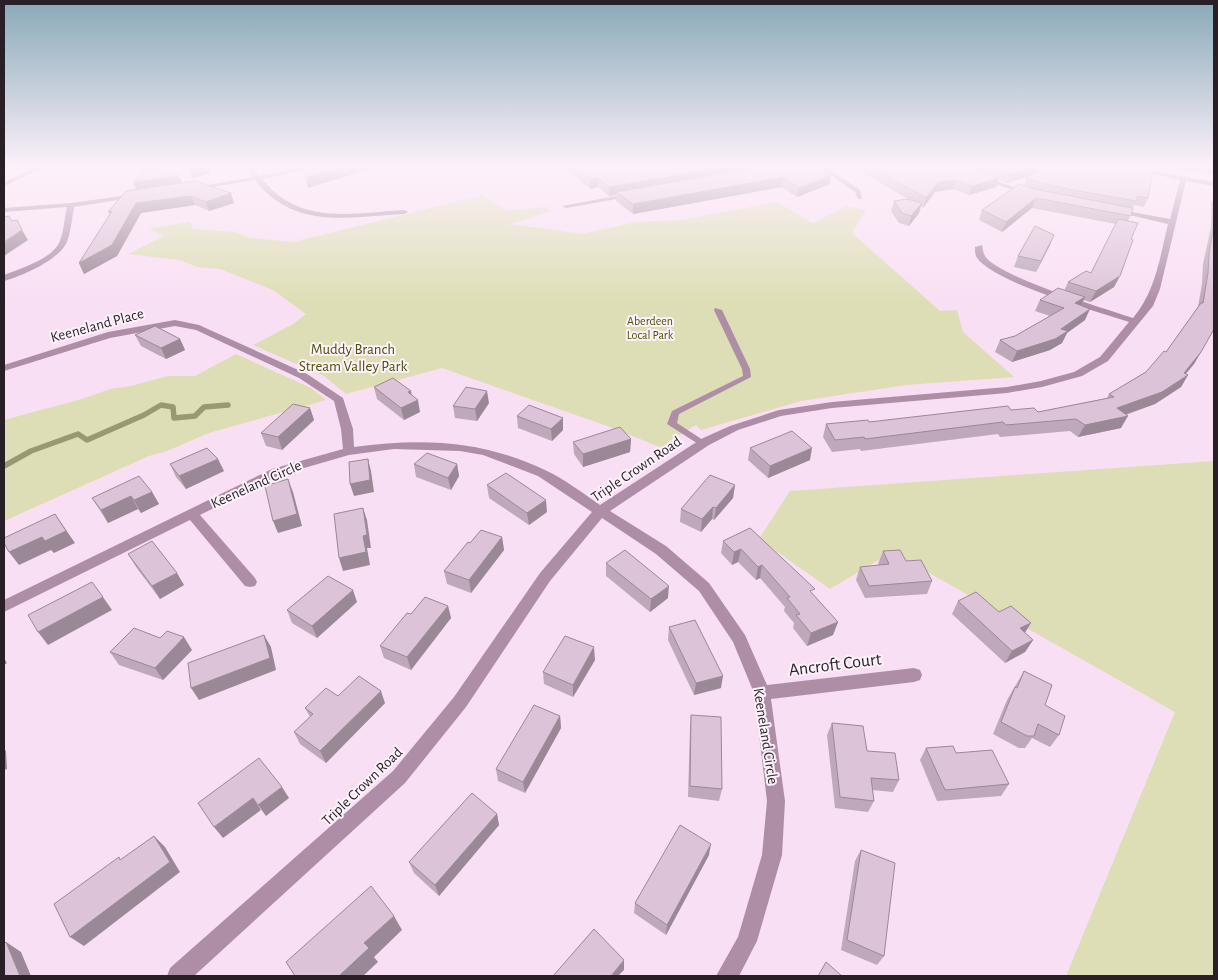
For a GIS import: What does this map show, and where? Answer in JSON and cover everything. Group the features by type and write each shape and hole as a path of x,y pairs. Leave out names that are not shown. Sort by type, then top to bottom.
{"street":[{"path":"4,278 36,264 56,251 62,244 69,212"},
{"path":"299,212 326,215 404,212"},
{"path":"1118,212 1172,222"},
{"name":"Triple Crown Road","path":"178,976 399,777 460,702 545,577 600,511 703,444 734,428 779,413 832,405 1007,390 1078,374 1104,359 1148,306 1156,289 1175,212"},
{"path":"979,247 980,256 986,262 1011,277 1072,302 1136,321"},
{"name":"Keeneland Place","path":"4,368 108,335 175,322 199,328 304,376 339,400 347,429 349,451"},
{"name":"Keeneland Circle","path":"4,606 276,472 349,451 394,445 460,447 486,452 542,473 661,550 704,587 740,639 762,693 776,802 772,855 747,941 727,976"},
{"path":"191,513 250,582"},
{"name":"Ancroft Court","path":"762,693 914,674"}],"lane":[{"path":"703,444 672,424 675,413 747,377 746,369 718,310"}],"green space":[{"name":"Aberdeen Local Park","path":"416,212 549,212 510,224 582,234 636,222 681,220 725,212 794,212 813,223 835,212 865,212 852,233 940,311 957,310 963,332 1014,377 906,385 801,401 701,430 696,425 669,441 670,448 660,447 610,427 442,368 346,394 324,376 253,345 293,324 306,314 273,290 220,269 197,267 180,260 128,254 164,236 149,229 190,222 193,229 235,232 250,238 294,242"},
{"name":"Muddy Branch Stream Valley Park","path":"236,354 311,388 326,400 209,433 167,451 149,456 4,521 4,420 82,399 110,389 131,386 168,376 195,376"},
{"path":"1214,461 1214,976 1066,976 1175,712 892,552 830,589 759,539 790,491"}],"building":[{"path":"112,212 131,212 112,245 79,263"},
{"path":"901,212 915,212 911,216"},
{"path":"985,212 1019,212 1006,222"},
{"path":"1108,212 1132,212 1131,216"},
{"path":"9,216 12,221 17,220 22,230 4,242 4,217"},
{"path":"1118,219 1138,223 1120,276 1096,291 1068,282 1086,271 1091,273"},
{"path":"1035,226 1054,235 1041,261 1018,256"},
{"path":"1214,226 1214,329 1201,352 1184,373 1188,375 1162,392 1117,408 1128,416 1085,425 1076,419 1006,425 1003,422 865,439 864,437 835,440 826,424 868,420 869,422 1008,406 1011,410 1034,408 1038,412 1114,397 1109,394 1146,372 1164,351 1166,352 1201,303 1203,303"},
{"path":"1058,288 1085,297 1075,303 1090,309 1061,329 1068,331 1055,339 1017,351 1000,340 1015,336 1064,308 1040,300"},
{"path":"155,326 180,339 161,348 135,335"},
{"path":"393,378 411,391 408,392 418,400 401,408 374,387"},
{"path":"466,387 487,391 475,409 453,406"},
{"path":"293,404 310,408 278,437 261,433"},
{"path":"529,405 563,418 551,429 517,416"},
{"path":"620,427 631,439 583,454 573,442"},
{"path":"792,431 812,448 770,466 750,448"},
{"path":"207,448 218,459 179,476 170,464"},
{"path":"427,453 457,464 448,478 414,464"},
{"path":"368,459 370,480 350,484 349,462"},
{"path":"506,473 546,500 527,513 487,485"},
{"path":"710,475 735,485 716,508 713,507 702,519 681,509"},
{"path":"139,476 152,492 134,500 131,496 101,510 92,498"},
{"path":"288,479 297,514 273,521 265,486"},
{"path":"363,508 367,535 363,536 366,552 339,558 334,514"},
{"path":"55,514 66,531 45,541 42,537 9,552 4,543 4,538"},
{"path":"750,528 815,589 810,591 838,622 811,633 796,615 800,614 787,598 790,597 762,565 758,567 741,549 734,552 723,541"},
{"path":"481,530 502,537 469,580 444,571 468,542 470,543"},
{"path":"152,541 177,573 152,586 128,554"},
{"path":"625,550 669,586 651,599 606,563"},
{"path":"900,550 906,561 921,560 932,581 869,586 860,567 889,564 883,551"},
{"path":"328,576 353,590 312,626 287,610"},
{"path":"92,582 103,597 38,632 28,615"},
{"path":"976,592 999,612 1011,606 1031,623 1020,628 1033,640 1012,651 958,601"},
{"path":"425,597 448,606 407,657 380,646 407,613 411,614"},
{"path":"695,620 723,676 696,683 669,627"},
{"path":"134,628 160,638 167,631 184,637 155,668 110,652"},
{"path":"264,635 270,658 191,688 188,663"},
{"path":"565,636 594,647 573,685 543,672"},
{"path":"1024,671 1052,685 1045,705 1065,716 1059,735 1038,724 1034,736 1027,736 1001,722 1015,687 1017,688"},
{"path":"359,676 381,691 320,751 294,732 313,714 305,708 326,688 338,696"},
{"path":"534,705 560,716 523,782 496,769"},
{"path":"691,715 721,717 722,789 690,786"},
{"path":"832,723 863,726 867,751 895,753 899,780 871,778 874,801 840,797"},
{"path":"953,746 956,753 992,750 1009,784 945,790 926,748"},
{"path":"259,758 282,787 258,805 253,798 214,827 198,803"},
{"path":"472,793 497,814 435,885 409,862"},
{"path":"680,825 711,844 667,925 635,903"},
{"path":"154,836 170,862 70,937 54,904 119,857 120,860"},
{"path":"861,850 895,863 884,956 847,940"},
{"path":"371,886 394,916 364,943 369,948 339,976 295,976 286,962"},
{"path":"594,929 624,960 611,976 553,976"},
{"path":"6,942 20,976 4,976 4,944"},
{"path":"826,962 842,976 818,976"}],"waterway":[{"path":"4,466 31,451 78,434 87,440 144,415 161,405 173,407 174,418 195,416 204,407 228,405"}]}
